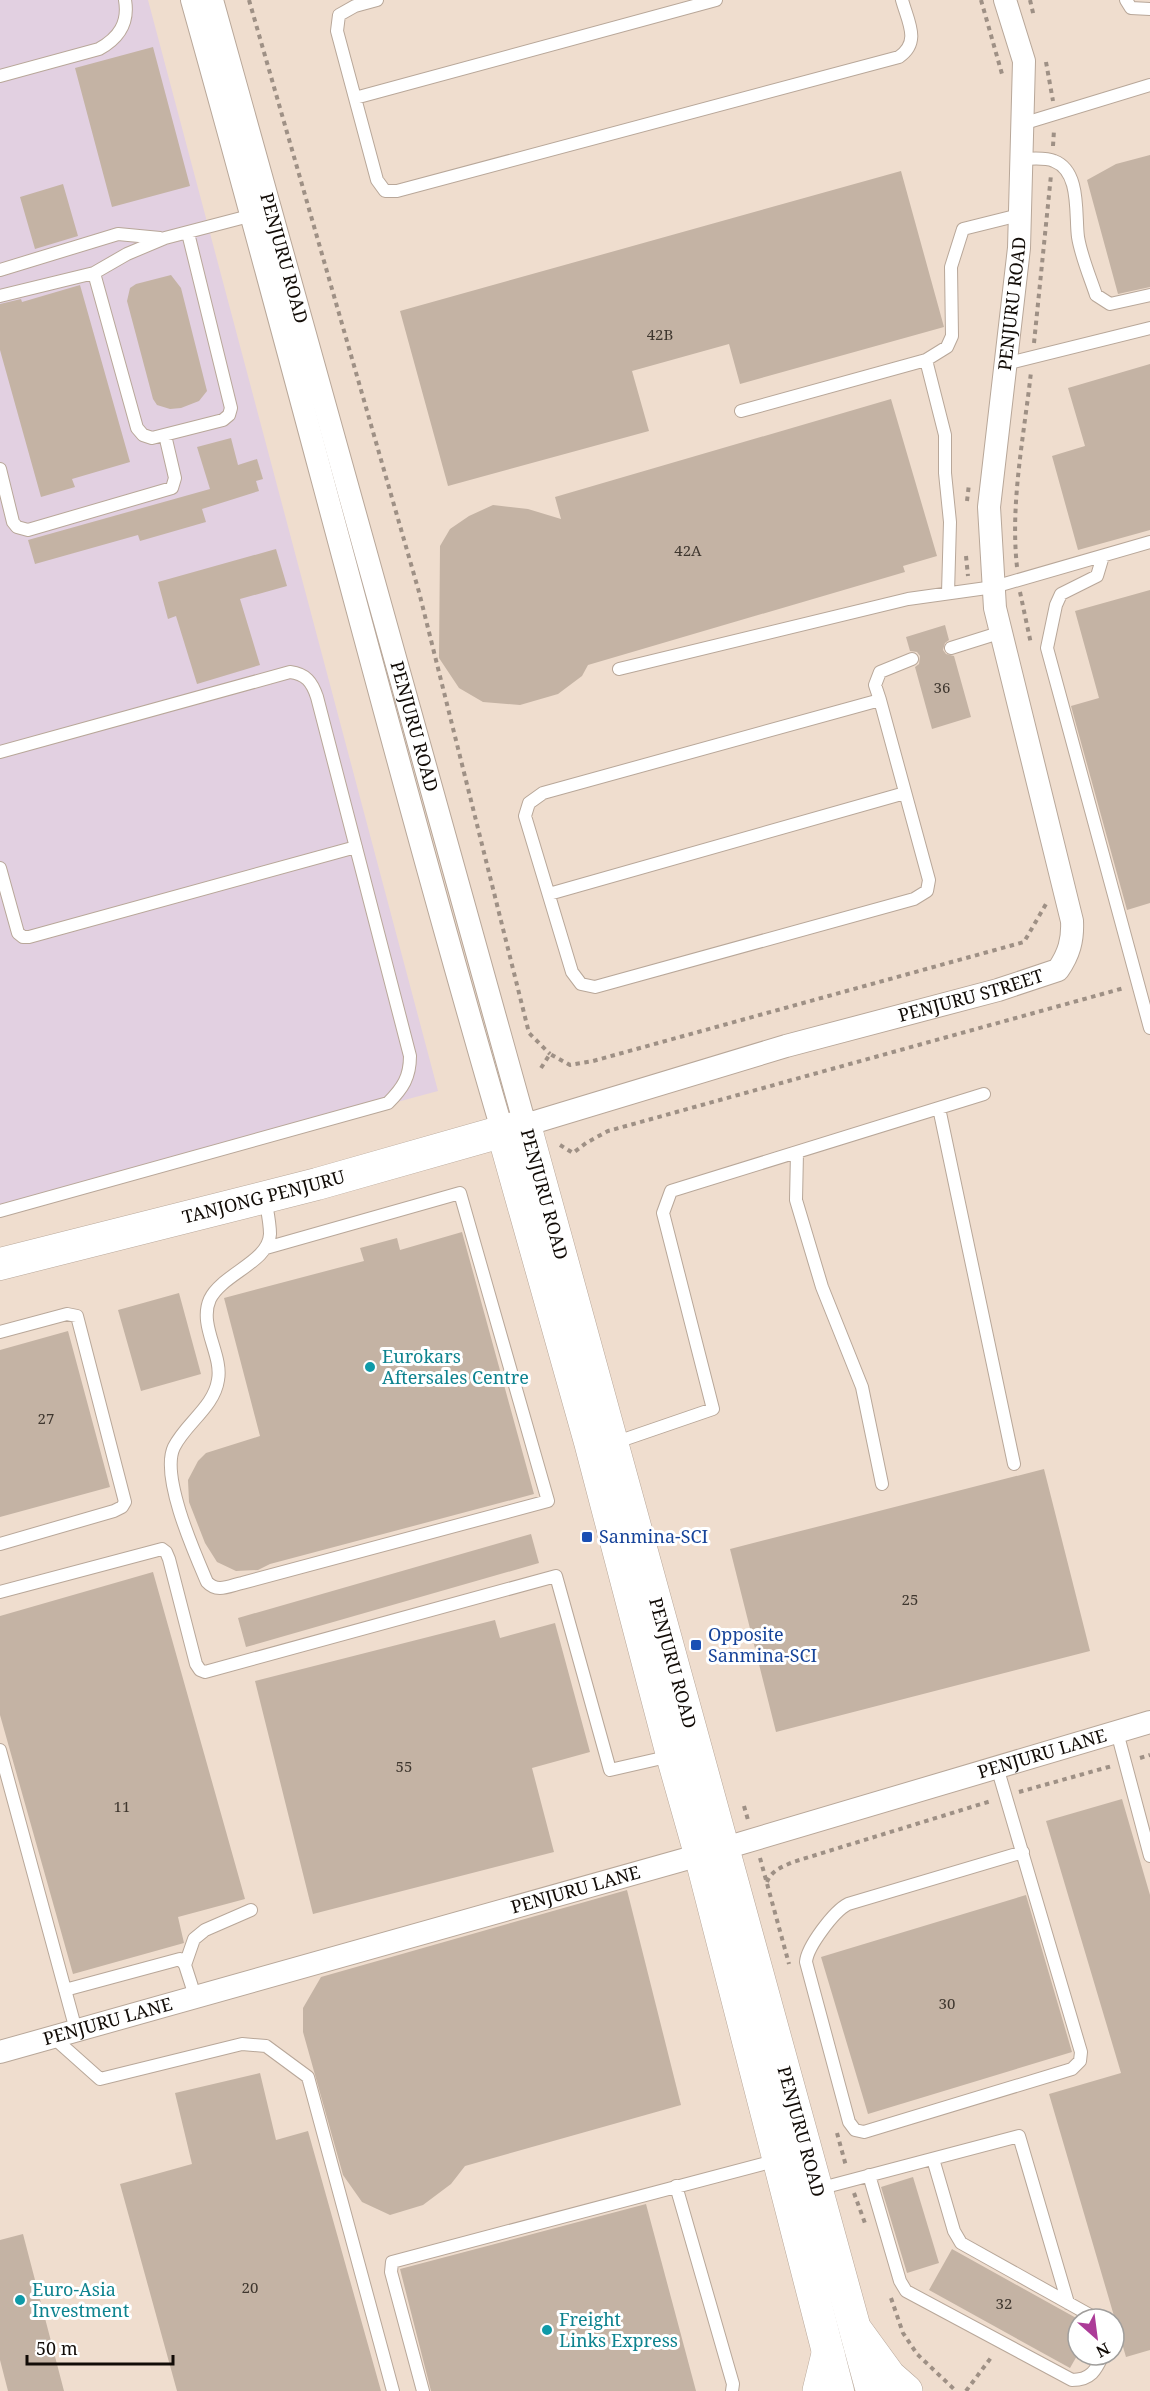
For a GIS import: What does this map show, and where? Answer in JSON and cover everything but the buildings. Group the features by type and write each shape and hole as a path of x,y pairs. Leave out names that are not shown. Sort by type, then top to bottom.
{"highway":[{"path":"857,2332 889,2376 906,2391"},
{"path":"819,2391 828,2354"}],"main road":[{"name":"TANJONG PENJURU","path":"0,1264 265,1197 514,1129"},
{"name":"PENJURU ROAD","path":"514,1129 614,1443 712,1851 778,2160 838,2391"},
{"name":"PENJURU ROAD","path":"514,1129 590,1442 672,1755 712,1851 818,2188 872,2391"}],"street":[{"name":"PENJURU ROAD","path":"192,0 253,215 439,914 514,1129"},
{"name":"PENJURU ROAD","path":"212,0 514,1129"},
{"name":"PENJURU ROAD","path":"995,598 989,507 1019,248 1024,61 1005,0"},
{"name":"PENJURU STREET","path":"514,1129 786,1046 998,990 1058,970 1073,939 1072,921 995,598"},
{"name":"PENJURU LANE","path":"0,2052 712,1851 1150,1722"}],"lane":[{"path":"0,76 99,49 119,34 125,22 125,0"},
{"path":"377,0 355,6 339,15 337,32 377,180 385,191 397,191 899,57 909,50 912,38 902,0"},
{"path":"355,98 716,0"},
{"path":"1126,0 1131,8 1150,9"},
{"path":"1022,124 1150,85"},
{"path":"1021,159 1052,160 1069,175 1078,210 1078,237 1096,295 1110,304 1150,295"},
{"path":"0,296 94,273 127,254 165,238 253,215"},
{"path":"741,411 926,360 947,347 952,336 951,267 963,229 1019,215"},
{"path":"94,273 137,428 145,437 152,438 224,420 231,408 188,233"},
{"path":"0,270 118,234 165,238"},
{"path":"1005,364 1150,328"},
{"path":"926,360 945,435 945,473 950,522 948,593"},
{"path":"0,469 13,522 21,529 28,530 171,488 175,478 165,435"},
{"path":"619,669 908,599 948,593 995,598 1018,580 1150,543"},
{"path":"1103,556 1097,576 1061,594 1056,605 1047,648 1150,1028"},
{"path":"951,648 1002,632"},
{"path":"880,700 543,793 529,803 525,816 572,972 581,984 595,987 914,899 927,891 928,880 905,793 876,685 880,672 912,659"},
{"path":"0,752 290,672 299,673 313,685 410,1056 410,1073 400,1091 388,1103 0,1210"},
{"path":"549,894 905,793"},
{"path":"0,868 18,933 22,937 29,937 356,847"},
{"path":"614,1443 713,1409 663,1214 671,1191 984,1094"},
{"path":"939,1108 1014,1464"},
{"path":"797,1152 795,1200 822,1287 862,1387 882,1485"},
{"path":"265,1197 270,1235 266,1248 222,1284 207,1307 219,1377 215,1392 173,1449 172,1479 176,1503 183,1527 207,1582 218,1589 548,1501 460,1193 266,1248"},
{"path":"0,1332 67,1314 76,1316 125,1502 122,1507 114,1511 0,1544"},
{"path":"0,1592 162,1549 169,1559 196,1664 200,1670 205,1672 556,1576 610,1770 672,1755"},
{"path":"1117,1732 1123,1763 1150,1856"},
{"path":"0,1750 76,2030"},
{"path":"998,1767 1082,2052 1080,2061 1072,2069 864,2132 855,2130 849,2122 806,1962 808,1953 836,1913 848,1904 1023,1852"},
{"path":"185,1965 194,1939 206,1930 251,1911"},
{"path":"65,1990 180,1959 185,1965 195,1996"},
{"path":"54,2038 100,2079 242,2044 266,2046 308,2077 393,2391"},
{"path":"818,2188 1019,2136 1068,2303"},
{"path":"933,2159 954,2231 961,2243 1075,2307"},
{"path":"423,2391 391,2272 392,2262 778,2160"},
{"path":"869,2175 900,2280 906,2291 1072,2379 1087,2378 1094,2373 1097,2367"},
{"path":"676,2186 733,2384 732,2391"}],"path":[{"path":"249,0 419,592 529,1033 550,1054"},
{"path":"1030,0 1035,22"},
{"path":"1033,648 1018,580 1015,549 1017,495 1055,114 1050,76 1044,54"},
{"path":"560,1144 573,1153 608,1131 1119,991 1125,988 1127,983"},
{"path":"766,1882 779,1868 793,1863 1006,1796 1150,1755"},
{"path":"966,2391 993,2355"}],"shaded area":[{"path":"0,0 148,0 438,1091 0,1209"}],"place":[{"name":"Eurokars Aftersales Centre","path":"370,1367"},
{"name":"Sanmina-SCI","path":"587,1537"},
{"name":"Opposite Sanmina-SCI","path":"696,1645"},
{"name":"Euro-Asia Investment","path":"20,2300"},
{"name":"Freight Links Express","path":"547,2330"}]}
